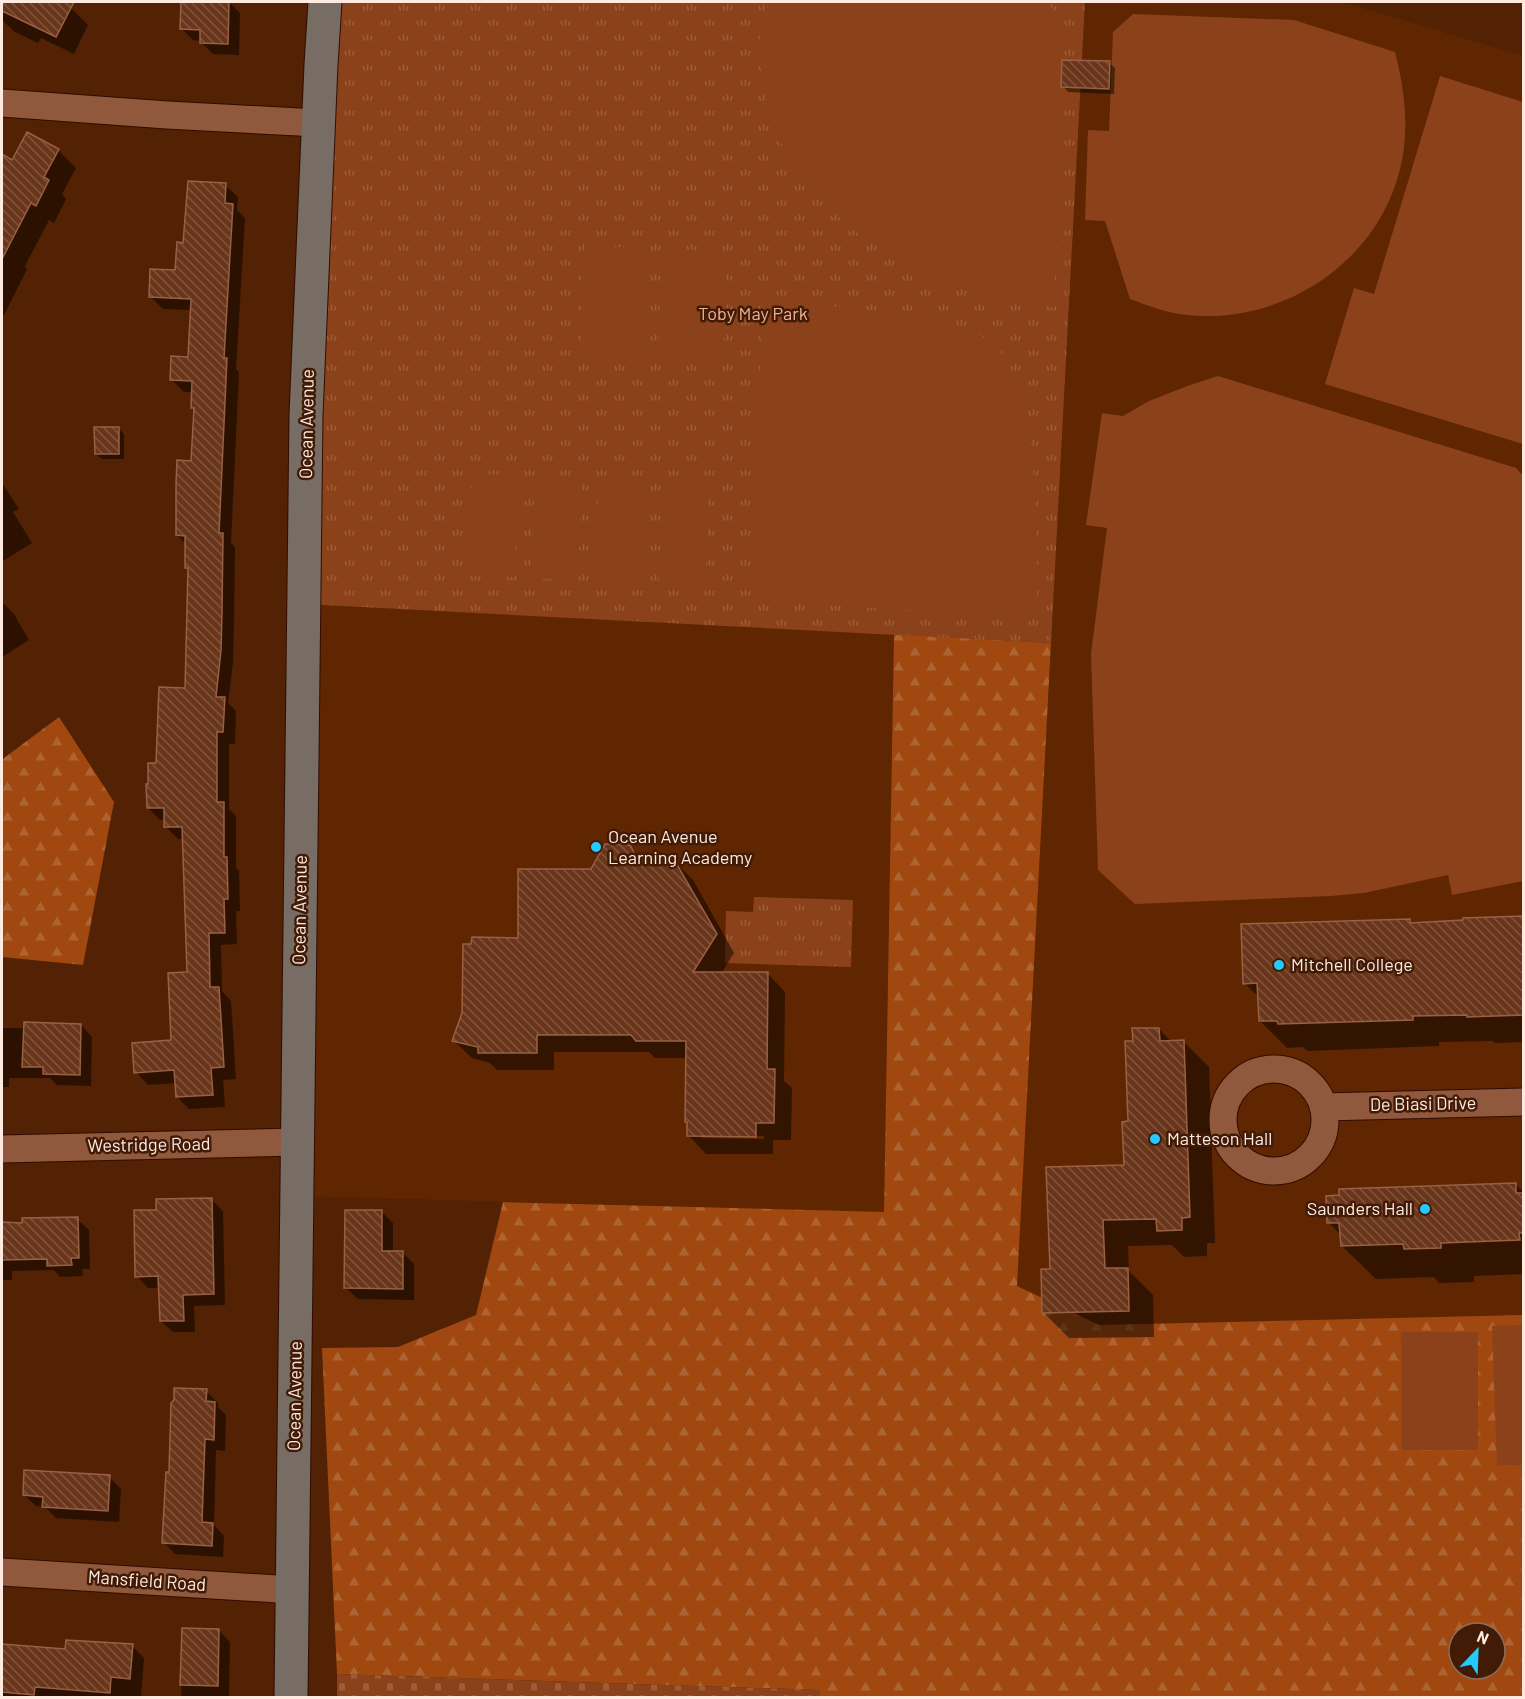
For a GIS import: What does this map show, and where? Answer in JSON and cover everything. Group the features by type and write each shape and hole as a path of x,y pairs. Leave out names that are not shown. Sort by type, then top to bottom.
{"main road":[{"name":"Ocean Avenue","path":"291,1698 306,415 325,2"}],"street":[{"path":"2,103 318,123"},
{"name":"De Biasi Drive","path":"1323,1107 1524,1102"},
{"name":"Westridge Road","path":"2,1149 297,1142"},
{"name":"Mansfield Road","path":"2,1572 293,1590"}],"shaded area":[{"name":"Mitchell College","path":"1085,2 1343,2 1523,56 1523,1594 1005,1511"},
{"name":"Ocean Avenue Learning Academy","path":"304,604 894,634 884,1212 297,1196"}],"green space":[{"name":"Toby May Park","path":"325,2 1085,2 1051,643 304,604"},
{"path":"770,2 1046,2 1062,19 1054,308 951,286 903,263 853,230 810,189 776,135 762,83 759,45 762,15"},
{"path":"1133,14 1294,20 1395,52 1403,92 1405,119 1402,160 1391,195 1374,227 1352,255 1324,278 1294,296 1260,309 1224,315 1180,314 1130,299 1105,221 1085,220 1088,130 1109,131 1113,32"},
{"path":"1440,76 1523,102 1523,444 1325,384 1354,288 1374,294"},
{"path":"584,246 648,248 644,358 580,356"},
{"path":"662,249 727,251 723,361 658,359"},
{"path":"763,303 854,308 944,323 986,339 1005,359 1019,389 1028,426 1036,512 1037,618 776,602 757,583 752,555"},
{"path":"1218,376 1516,468 1523,476 1523,881 1452,895 1448,875 1364,893 1135,904 1098,870 1091,654 1107,528 1086,525 1102,413 1123,416 1149,401"},
{"path":"472,474 518,475 514,577 468,575"},
{"path":"535,476 582,478 578,580 531,578"},
{"path":"599,479 646,481 642,582 595,581"},
{"path":"663,481 709,483 705,585 659,583"},
{"path":"894,634 1051,643 1017,1286 1099,1325 1523,1315 1523,1697 820,1698 819,1690 337,1674 322,1348 398,1347 476,1315 503,1202 884,1212"},
{"path":"59,717 114,802 83,965 2,957 2,761"},
{"path":"754,897 853,900 851,967 725,963 726,911 753,912"},
{"path":"1523,1325 1523,1465 1497,1466 1492,1326"},
{"path":"1401,1332 1478,1332 1478,1450 1402,1450"},
{"path":"337,1674 820,1690 820,1697 337,1698"}],"building":[{"path":"2,2 74,2 56,37 2,11"},
{"path":"181,2 229,2 228,44 200,43 200,30 180,29"},
{"path":"1062,60 1110,61 1109,89 1061,87"},
{"path":"27,132 59,149 44,177 49,180 36,206 31,203 2,259 2,154 12,160"},
{"path":"188,181 226,183 225,203 233,204 224,358 227,358 219,533 223,533 222,612 216,697 225,697 223,732 217,732 217,802 224,802 224,857 227,857 228,899 224,899 225,933 209,933 210,987 219,987 224,1067 211,1068 213,1095 176,1097 174,1070 134,1073 132,1043 171,1040 168,973 187,972 182,827 164,827 164,808 147,808 146,784 148,784 148,763 156,763 159,687 185,688 188,568 185,568 185,536 176,535 176,484 177,460 191,461 194,408 191,408 192,381 170,380 171,356 188,357 191,299 149,297 150,269 175,270 177,242 183,243"},
{"path":"94,427 119,427 119,454 95,454"},
{"path":"605,844 630,845 638,860 675,861 717,934 693,972 768,972 767,1069 775,1069 774,1123 756,1123 756,1137 687,1136 687,1122 685,1122 686,1041 636,1041 631,1035 537,1035 537,1053 478,1053 478,1047 452,1041 462,1013 463,944 471,944 472,937 518,938 518,869 591,869"},
{"path":"1524,916 1524,1015 1413,1016 1413,1020 1278,1024 1277,1021 1259,1021 1257,983 1243,984 1241,924 1410,919 1410,923"},
{"path":"24,1022 81,1024 80,1075 43,1074 43,1067 22,1067"},
{"path":"1132,1028 1159,1028 1160,1041 1184,1040 1190,1217 1182,1218 1182,1230 1157,1231 1156,1219 1103,1220 1105,1268 1128,1268 1129,1311 1042,1313 1041,1269 1050,1269 1046,1167 1124,1165 1122,1122 1128,1121 1125,1041 1133,1041"},
{"name":"Saunders Hall","path":"1516,1183 1516,1193 1524,1193 1524,1233 1519,1233 1520,1240 1441,1243 1441,1248 1404,1249 1403,1244 1341,1246 1339,1223 1327,1223 1326,1196 1339,1195 1339,1189"},
{"path":"212,1198 214,1294 183,1295 184,1321 160,1321 158,1276 135,1277 134,1210 156,1210 156,1199"},
{"path":"345,1210 382,1210 382,1251 403,1251 403,1289 344,1288"},
{"path":"78,1217 79,1258 71,1258 72,1265 47,1266 47,1259 2,1260 2,1222 22,1223 22,1218"},
{"path":"174,1388 207,1389 206,1401 215,1402 214,1440 205,1439 202,1522 213,1523 212,1546 162,1543 166,1472 169,1472 171,1403 174,1400"},
{"path":"24,1470 110,1475 108,1511 42,1507 43,1497 23,1495"},
{"path":"182,1628 219,1629 218,1686 180,1685"},
{"path":"66,1640 133,1644 130,1679 111,1677 110,1693 35,1687 34,1695 2,1692 2,1644 65,1649"}],"place":[{"name":"Ocean Avenue Learning Academy","path":"596,847"},
{"name":"Mitchell College","path":"1279,965"},
{"name":"Matteson Hall","path":"1155,1139"},
{"name":"Saunders Hall","path":"1425,1209"}]}
